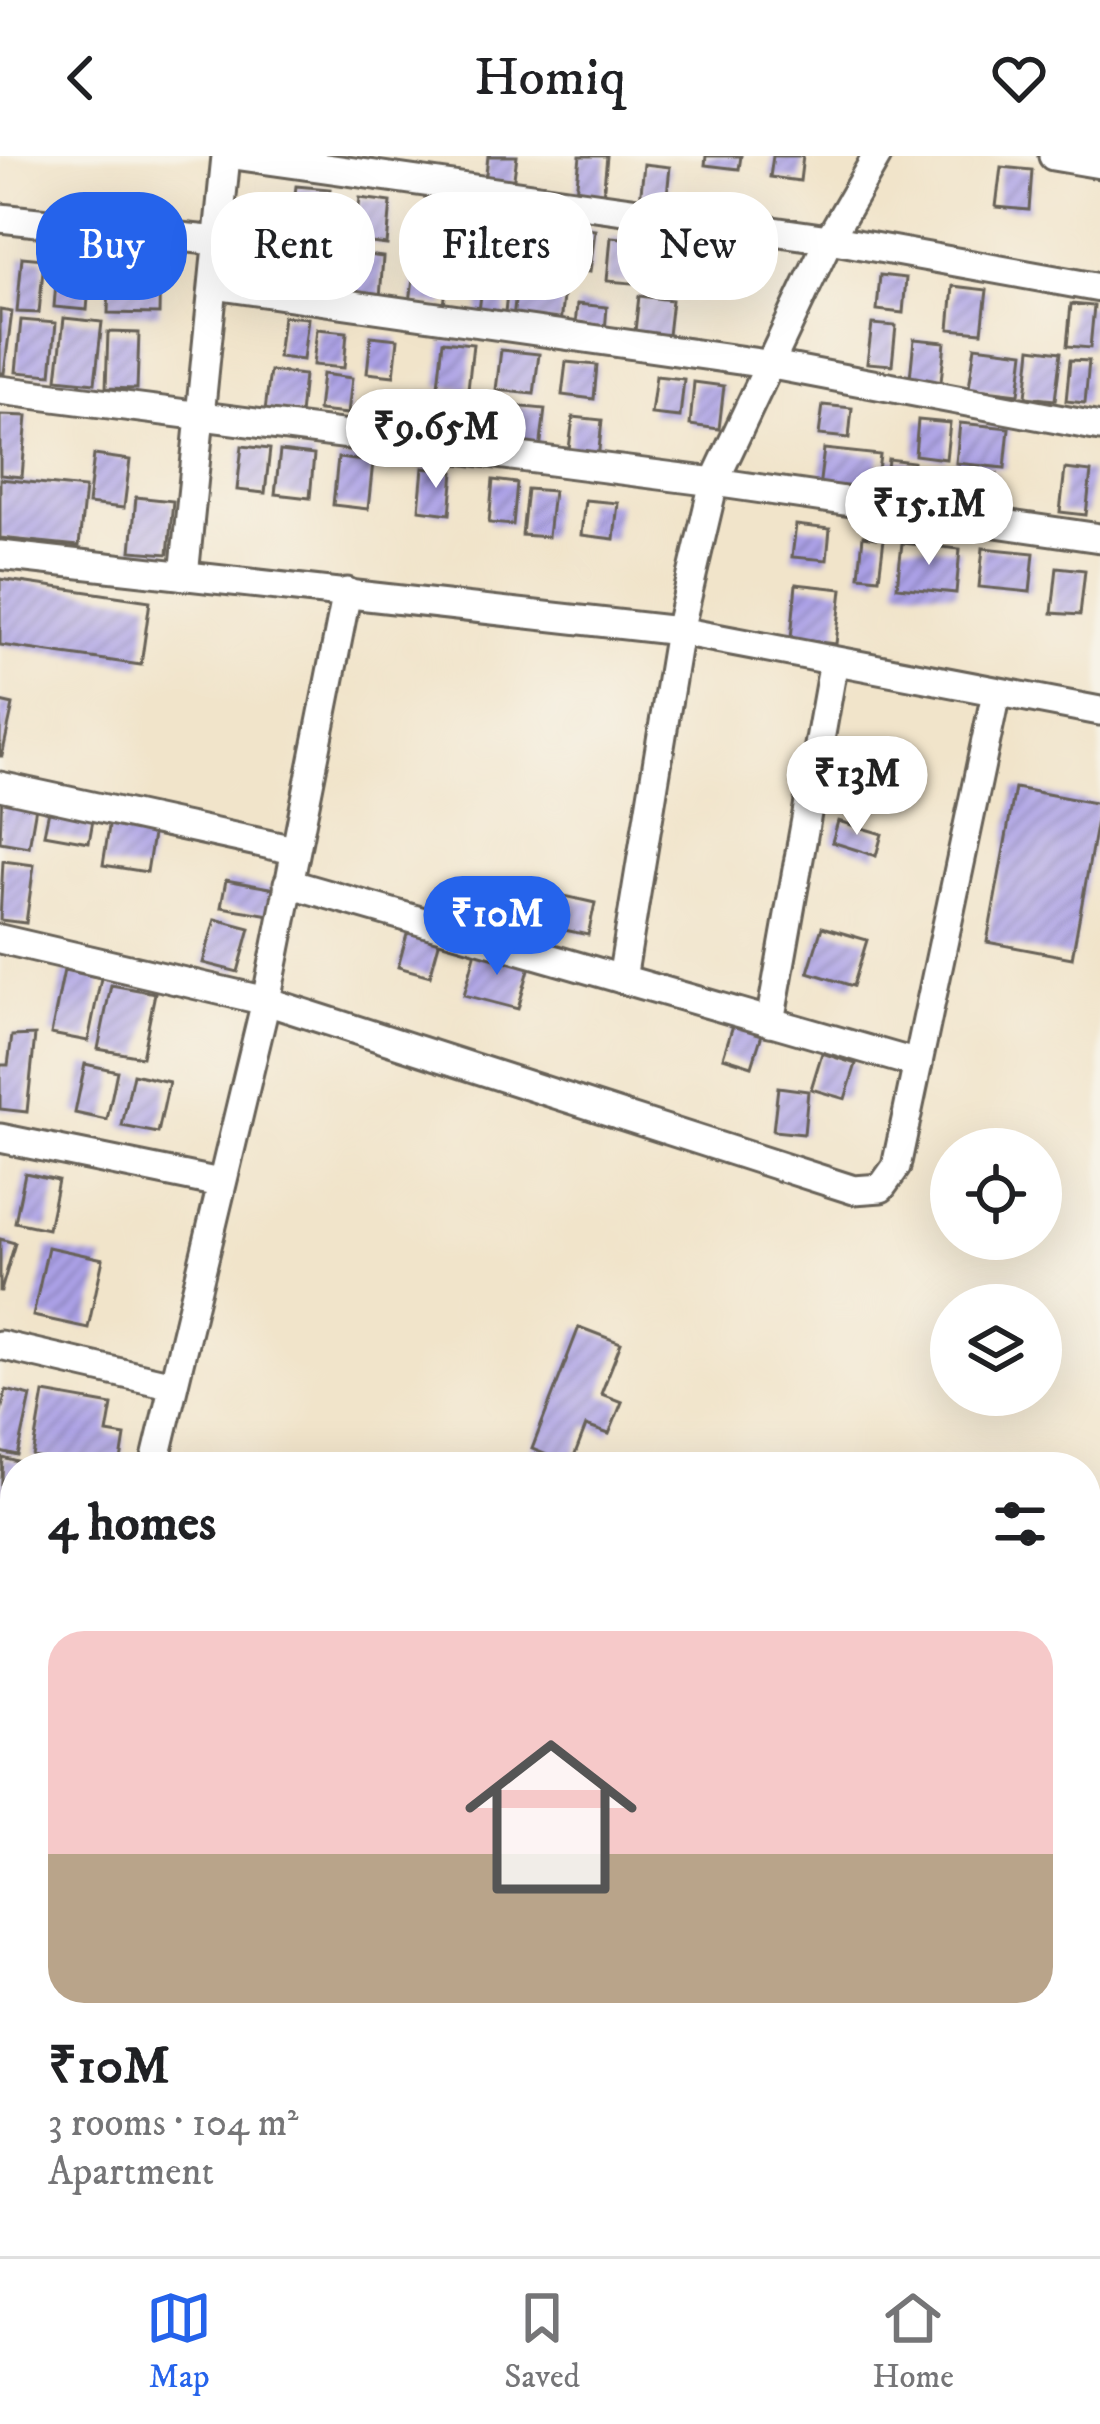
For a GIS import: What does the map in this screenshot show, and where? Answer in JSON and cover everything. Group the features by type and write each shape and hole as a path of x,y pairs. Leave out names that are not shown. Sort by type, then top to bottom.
{"street":[{"path":"223,192 226,156"},
{"path":"241,156 829,239 1100,288"},
{"path":"622,979 679,631 714,482 829,239 877,156"},
{"path":"1053,156 1100,164"},
{"path":"0,218 211,240"},
{"path":"184,576 212,300"},
{"path":"319,300 767,364 1100,427"},
{"path":"0,391 714,482 1100,538"},
{"path":"0,555 679,631 1100,711"},
{"path":"157,1452 266,1000 347,592"},
{"path":"770,1022 834,661"},
{"path":"0,939 266,1000 854,1190 881,1188 896,1167 997,693"},
{"path":"0,787 294,850"},
{"path":"288,883 918,1064"},
{"path":"0,1138 220,1183"},
{"path":"0,1345 172,1385"}],"building":[{"path":"488,156 517,156 513,185 485,183"},
{"path":"580,156 607,156 603,196 576,192"},
{"path":"706,156 741,156 739,169 705,165"},
{"path":"773,156 803,156 800,181 770,177"},
{"path":"644,164 670,167 667,192 641,192"},
{"path":"1001,167 1032,170 1029,210 996,207"},
{"path":"296,186 330,189 330,192 295,192"},
{"path":"375,200 391,202 387,245 375,244"},
{"path":"611,237 617,238 617,282 607,281"},
{"path":"375,256 383,257 380,298 375,297"},
{"path":"22,257 36,258 39,313 17,312"},
{"path":"880,275 906,278 903,313 877,310"},
{"path":"953,286 987,290 982,332 949,329"},
{"path":"55,300 88,300 87,310 54,307"},
{"path":"108,300 159,300 159,314 108,313"},
{"path":"410,300 445,300 444,306"},
{"path":"480,300 506,300 504,322 478,319"},
{"path":"515,300 563,300 560,324 513,319"},
{"path":"639,300 672,300 667,344 634,340"},
{"path":"577,304 607,307 605,331 575,328"},
{"path":"1071,304 1094,306 1090,348 1067,346"},
{"path":"0,310 12,312 4,373 0,373"},
{"path":"283,316 308,318 303,360 278,357"},
{"path":"64,318 102,322 95,383 57,379"},
{"path":"21,320 56,323 51,375 16,372"},
{"path":"872,324 896,326 892,365 867,363"},
{"path":"317,329 347,332 344,368 313,365"},
{"path":"108,332 139,333 137,389 106,388"},
{"path":"371,336 398,339 394,376 367,373"},
{"path":"914,339 945,342 941,382 910,378"},
{"path":"443,341 473,344 468,389 438,386"},
{"path":"975,346 1024,352 1019,394 969,388"},
{"path":"1031,348 1061,352 1055,400 1026,397"},
{"path":"501,350 539,354 534,394 496,390"},
{"path":"1070,360 1089,361 1085,403 1066,401"},
{"path":"566,362 597,365 594,399 562,395"},
{"path":"270,371 304,375 300,415 265,411"},
{"path":"322,374 352,378 348,414 318,411"},
{"path":"656,376 684,379 680,417 651,414"},
{"path":"694,382 724,386 719,429 690,425"},
{"path":"420,392 449,395 445,440 416,437"},
{"path":"479,395 502,398 497,446 473,444"},
{"path":"823,405 852,408 849,438 819,435"},
{"path":"513,406 545,409 540,450 509,447"},
{"path":"0,415 27,416 22,477 0,475"},
{"path":"573,417 602,420 598,460 568,457"},
{"path":"918,420 950,423 946,459 915,455"},
{"path":"960,423 1009,428 1005,468 956,463"},
{"path":"242,446 270,449 265,493 237,490"},
{"path":"824,449 880,455 874,502 818,496"},
{"path":"280,451 314,455 310,498 275,494"},
{"path":"94,455 130,460 124,508 88,504"},
{"path":"338,458 373,462 368,509 333,505"},
{"path":"888,459 913,462 909,508 883,506"},
{"path":"423,468 454,472 450,514 419,510"},
{"path":"1065,469 1091,472 1086,515 1060,512"},
{"path":"968,472 997,474 993,519 964,516"},
{"path":"0,479 85,488 79,546 0,538"},
{"path":"493,480 517,483 513,525 489,523"},
{"path":"527,489 553,491 548,537 522,535"},
{"path":"136,497 173,501 168,554 131,551"},
{"path":"585,500 618,503 614,539 581,535"},
{"path":"796,525 830,529 827,560 792,557"},
{"path":"863,536 884,539 879,578 859,576"},
{"path":"902,543 960,549 956,593 897,587"},
{"path":"983,548 1034,553 1030,592 979,587"},
{"path":"1057,567 1085,570 1080,615 1052,613"},
{"path":"0,579 150,601 141,665 0,645"},
{"path":"796,584 842,589 836,644 791,639"},
{"path":"0,702 13,705 2,756 0,756"},
{"path":"1015,788 1100,804 1072,958 987,942"},
{"path":"2,789 38,795 29,847 0,842"},
{"path":"51,801 95,809 89,842 44,834"},
{"path":"111,814 155,822 147,872 103,865"},
{"path":"838,821 882,834 876,856 832,842"},
{"path":"3,861 34,865 26,923 0,920"},
{"path":"226,880 275,889 270,915 221,907"},
{"path":"520,886 595,903 588,935 513,919"},
{"path":"215,919 250,928 238,972 203,963"},
{"path":"409,927 441,936 430,976 398,967"},
{"path":"822,927 867,940 853,986 808,972"},
{"path":"477,947 531,962 518,1009 464,995"},
{"path":"64,970 101,978 88,1041 51,1034"},
{"path":"111,985 155,993 142,1057 98,1049"},
{"path":"734,1022 763,1031 752,1066 723,1057"},
{"path":"35,1035 27,1112 0,1109 0,1065 8,1065 12,1036"},
{"path":"822,1053 856,1064 845,1099 811,1089"},
{"path":"85,1064 117,1071 107,1120 75,1113"},
{"path":"133,1074 169,1082 158,1133 122,1126"},
{"path":"778,1087 808,1091 804,1134 773,1131"},
{"path":"25,1173 58,1180 48,1229 15,1222"},
{"path":"0,1239 15,1243 1,1291 0,1291"},
{"path":"48,1247 103,1259 88,1328 33,1316"},
{"path":"579,1327 621,1343 601,1394 622,1402 609,1434 586,1426 576,1452 532,1449"},
{"path":"6,1390 31,1396 19,1452 0,1452"},
{"path":"44,1393 112,1405 107,1433 125,1436 122,1452 34,1452"}]}
